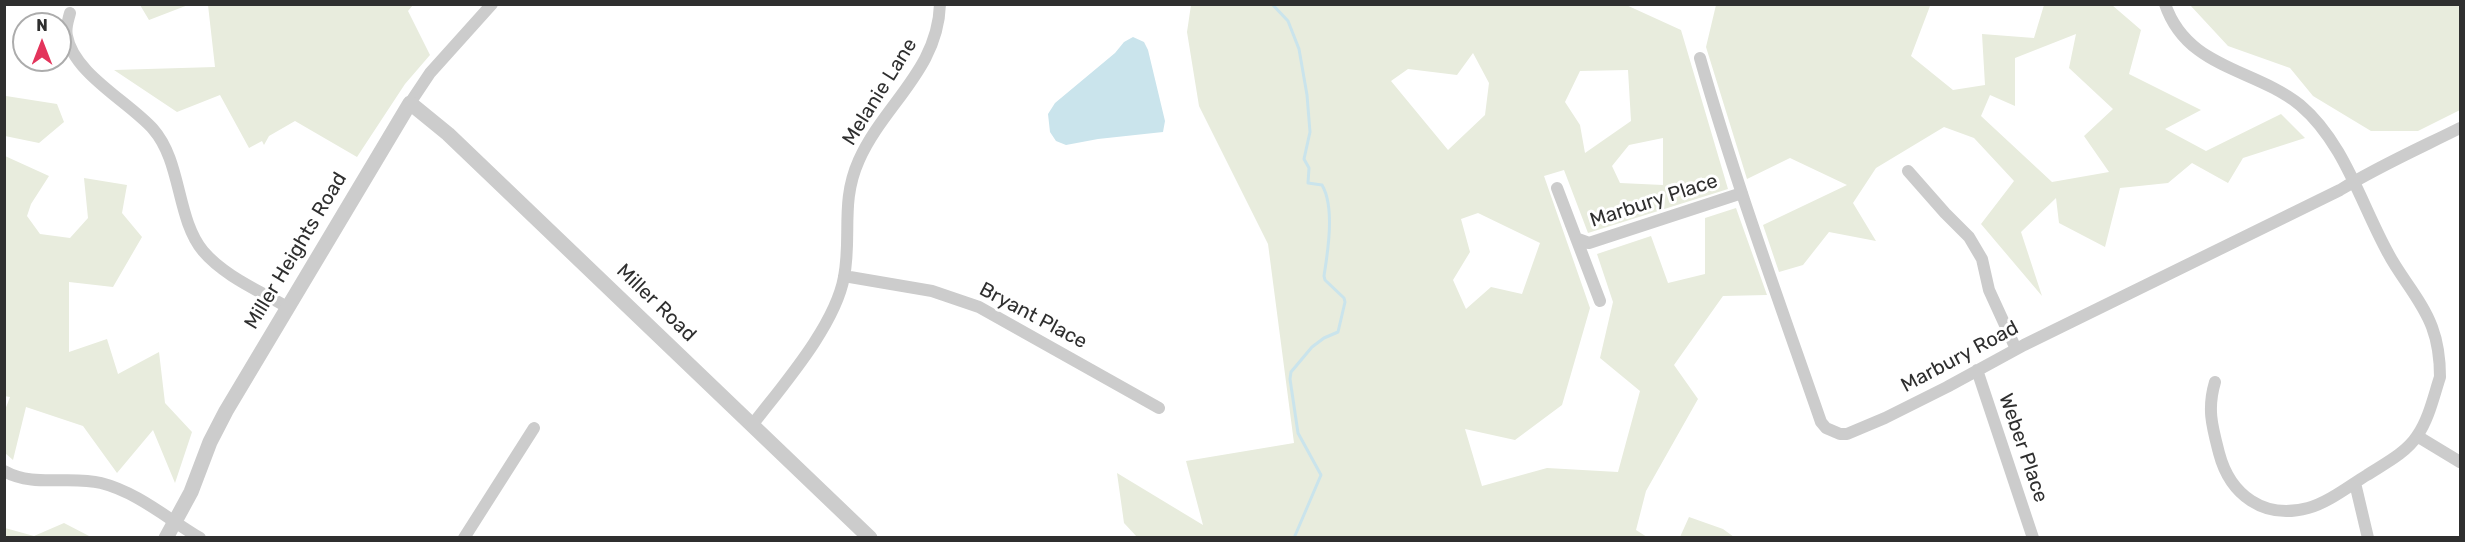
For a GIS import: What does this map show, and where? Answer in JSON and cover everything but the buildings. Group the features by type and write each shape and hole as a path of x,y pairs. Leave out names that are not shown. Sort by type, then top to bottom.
{"street":[{"name":"Miller Heights Road","path":"166,537 191,492 217,426 410,104 430,73 492,4"},
{"name":"Melanie Lane","path":"753,424 811,345 835,304 844,276 846,215 852,178 869,141 929,53 937,32 940,4"},
{"path":"2165,4 2174,24 2196,49 2210,59 2275,89 2301,106 2324,132 2346,166 2387,252 2426,315 2436,341 2440,376 2417,436 2397,456 2319,504 2295,510 2270,509 2256,504 2243,496 2228,479 2217,447 2209,407 2215,382"},
{"path":"72,46 79,60 89,72 152,128 164,146 193,233 202,250 225,270 287,307"},
{"name":"Marbury Road","path":"1700,58 1742,193 1821,422 1833,432 1847,434 1885,418 2016,349 2460,128"},
{"name":"Miller Road","path":"410,104 448,134 870,537"},
{"path":"1908,171 1969,237 1982,259 1989,290 2016,349"},
{"name":"Marbury Place","path":"1557,188 1600,301"},
{"name":"Marbury Place","path":"1578,239 1589,243 1742,193"},
{"name":"Bryant Place","path":"844,276 932,291 979,307 1159,408"},
{"name":"Weber Place","path":"1977,370 2033,537"},
{"path":"465,537 534,428"},
{"path":"2417,436 2460,462"},
{"path":"4,471 32,480 83,481 113,487 200,537"},
{"path":"2355,483 2367,537"}],"shaded area":[{"path":"1624,4 1681,30 1728,189 1588,233 1564,170 1544,176 1590,308 1562,405 1515,440 1465,429 1482,486 1547,468 1618,472 1640,391 1600,358 1613,302 1597,254 1651,236 1668,283 1705,274 1705,218 1736,208 1767,295 1723,296 1674,365 1698,399 1646,491 1636,530 1647,537 1137,537 1124,523 1117,473 1203,525 1186,461 1294,443 1268,244 1199,106 1187,32 1191,5","holes":["1473,53 1489,83 1485,115 1448,150 1391,81 1408,69 1457,75","1628,70 1631,121 1585,153 1580,125 1565,102 1580,71","1663,138 1663,185 1620,183 1612,166 1629,145","1478,213 1540,243 1522,294 1491,287 1466,309 1453,280 1470,252 1461,219"]},
{"path":"140,5 188,5 149,20"},
{"path":"208,5 413,5 408,11 430,55 405,84 357,157 295,121 269,136 264,145 262,141 249,148 220,95 177,112 114,70 215,67"},
{"path":"1716,5 1927,5 1930,6 1911,56 1953,90 1985,85 1982,34 2034,38 2044,5 2112,5 2141,30 2129,74 2201,110 2165,129 2206,151 2281,114 2305,138 2243,158 2228,183 2192,163 2168,183 2120,188 2105,247 2059,223 2056,198 2021,232 2042,296 1981,224 2014,181 1974,138 1944,127 1876,168 1853,203 1876,241 1829,232 1803,265 1779,272 1763,225 1847,185 1790,158 1747,179 1706,47","holes":["2076,34 2069,68 2113,109 2084,136 2109,172 2052,182 1981,116 1990,95 2015,106 2015,58"]},
{"path":"2190,5 2458,5 2460,6 2460,110 2418,131 2371,131 2313,96 2290,68 2228,46"},
{"path":"4,91 6,96 57,104 64,122 39,143 5,136"},
{"path":"5,156 49,176 31,204 27,216 40,234 70,238 88,218 84,178 127,185 122,213 142,237 113,287 69,282 69,352 107,339 118,374 159,352 165,403 192,432 175,483 153,430 117,473 83,426 26,407 13,460 5,453 5,410 10,397 4,396"},
{"path":"1689,517 1723,529 1734,537 1680,537"},
{"path":"64,523 91,537 5,537 5,528 34,536"}],"water":[{"path":"1133,37 1144,42 1148,50 1165,121 1163,132 1066,145 1056,141 1050,132 1048,114 1055,103 1115,53 1124,42"}],"waterway":[{"path":"1272,4 1288,21 1299,49 1307,95 1310,132 1304,159 1309,168 1308,183 1322,185 1328,205 1329,229 1324,276 1345,302 1338,332 1312,347 1291,372 1298,433 1321,475 1294,538"}]}
